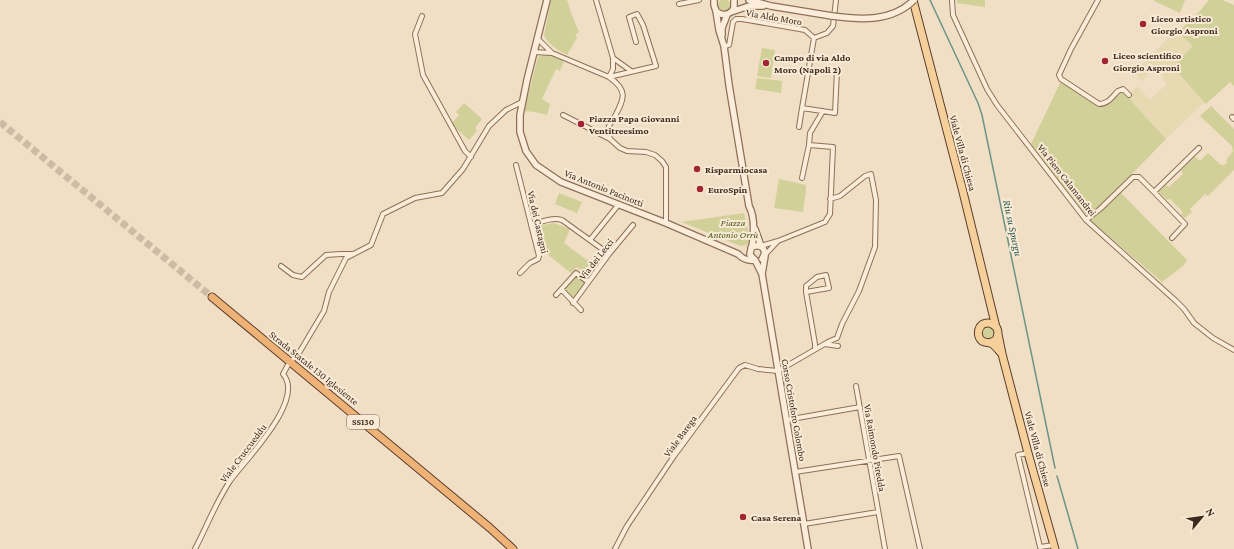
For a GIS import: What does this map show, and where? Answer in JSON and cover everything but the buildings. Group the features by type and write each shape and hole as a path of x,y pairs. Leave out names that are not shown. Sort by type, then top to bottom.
{"highway":[{"name":"Strada Statale 130 Iglesiente","path":"212,297 490,528 513,549"}],"main road":[{"name":"Viale Villa di Chiesa","path":"914,0 962,188 1002,354"},
{"path":"987,323 992,312"},
{"path":"990,343 996,340 997,330 994,324 987,323 981,326 978,335 981,340 990,343 1002,354"},
{"name":"Viale Villa di Chiese","path":"1002,354 1054,547"}],"street":[{"name":"Via Antonio Pacinotti","path":"547,0 520,115 520,132 526,151 536,165 561,182 666,223 738,254 743,259 749,261 754,260"},
{"path":"596,0 613,58 613,69 609,77"},
{"path":"679,4 699,0"},
{"name":"Corso Cristoforo Colombo","path":"714,0 724,49 738,145 753,223 753,239 750,255 762,274"},
{"name":"Corso Cristoforo Colombo","path":"722,38 722,28 729,13 734,8 734,0"},
{"path":"749,0 771,6 832,16 868,19 895,13 905,8 914,0"},
{"path":"799,127 814,38 827,33 833,26 836,0"},
{"name":"Via Piero Calamandrei","path":"952,0 953,15 987,89 997,105 1086,220 1157,282 1184,309 1194,323 1213,338 1234,350"},
{"path":"1098,0 1071,49 1059,75 1061,79 1099,104 1106,103 1118,91 1123,89 1128,95"},
{"path":"716,11 721,14 729,13 749,6 771,6"},
{"path":"609,77 656,66 643,26 637,14 629,17 636,42"},
{"path":"422,16 415,34 423,75 465,151 471,157"},
{"name":"Via Aldo Moro","path":"724,49 729,45 733,22 736,19 805,30 814,38"},
{"path":"537,38 552,53"},
{"path":"534,52 552,53 609,77 616,82 621,88 623,97 621,105 609,127 610,139"},
{"path":"613,58 631,71"},
{"path":"802,108 835,113 837,70"},
{"path":"292,360 299,352 324,311 329,292 346,258 371,246 383,214 415,198 442,193 463,169 489,126 506,110 522,102"},
{"path":"802,178 810,133 823,111"},
{"path":"563,115 610,139 620,148 627,151 646,152 662,161 666,167 666,223"},
{"path":"738,254 745,254 756,245 761,246 778,241 825,222 830,214 832,148 809,145"},
{"path":"1154,192 1198,148"},
{"name":"Via dei Castagni","path":"516,165 539,256 538,259 530,263 520,274"},
{"path":"778,372 815,349 837,338 842,324 858,294 874,247 876,200 871,174 865,176 840,196 830,199"},
{"path":"1086,220 1100,209 1133,177 1139,177 1186,224 1172,238"},
{"path":"590,240 619,204"},
{"path":"531,225 558,219 565,221 609,254"},
{"name":"Corso Cristoforo Colombo","path":"753,223 761,246 765,251 762,274 808,549"},
{"name":"Via dei Lecci","path":"573,303 609,254 633,225"},
{"path":"754,260 759,261 778,241"},
{"path":"281,266 293,275 302,278 326,255 354,254"},
{"path":"556,295 576,273 588,282"},
{"path":"806,292 829,288 826,276 817,277 806,286 806,292 816,344 815,349"},
{"path":"562,290 581,310"},
{"path":"825,344 838,346"},
{"name":"Viale Cruccueddu","path":"195,549 230,481 271,429 285,405 289,382 284,374 288,365"},
{"name":"Viale Barega","path":"615,549 627,526 674,456 739,368 745,365 758,369 778,372"},
{"name":"Via Raimondo Piredda","path":"856,386 884,549"},
{"path":"786,420 860,407"},
{"path":"1028,453 1018,455 1040,547 1054,547"},
{"path":"795,472 898,456 920,549"},
{"path":"804,524 878,512"}],"shaded area":[{"path":"1178,28 1181,35 1193,46 1173,68 1205,102 1166,139 1127,96 1137,86 1150,100 1167,84 1163,77 1160,76 1163,73 1159,69 1154,74 1151,72 1142,81 1135,72"}],"green space":[{"path":"724,-1 728,1 730,5 728,9 724,11 720,9 718,5 720,1"},
{"path":"551,0 567,0 579,32 575,35 577,38 567,55 554,47 544,36"},
{"path":"957,0 985,0 985,7 957,3"},
{"path":"1185,0 1180,13 1154,1"},
{"path":"1209,0 1222,0 1234,5 1234,86 1230,82 1206,104 1173,67 1193,46 1181,35 1180,30"},
{"name":"Campo di via Aldo Moro (Napoli 2)","path":"762,48 775,50 771,78 757,76"},
{"path":"539,56 553,56 564,61 560,71 556,69 542,99 550,104 547,115 524,111 537,61"},
{"name":"Campo di via Aldo Moro (Napoli 2)","path":"757,78 782,81 781,93 755,89"},
{"path":"1061,81 1101,107 1108,105 1120,91 1124,93 1166,139 1102,205 1088,215 1084,214 1031,144"},
{"path":"464,103 482,119 475,128 477,131 469,140 451,124 459,115 456,112"},
{"path":"1211,106 1234,129 1234,170 1208,196 1205,194 1190,209 1192,212 1185,218 1181,215 1183,212 1170,199 1167,200 1159,192 1166,185 1169,187 1183,174 1181,170 1195,157 1200,161 1208,153 1222,165 1226,164 1227,159 1233,151 1232,146 1200,116"},
{"path":"779,179 806,185 803,212 774,208"},
{"path":"1120,192 1187,260 1183,266 1162,282 1090,220"},
{"path":"559,193 582,202 577,213 555,204"},
{"name":"Piazza Antonio Orrù","path":"744,213 750,239 747,245 740,246 682,222"},
{"path":"554,223 570,229 564,243 595,266 588,276 577,267 571,273 547,254 544,243 540,243 537,226"},
{"path":"577,275 586,283 574,299 564,290"},
{"path":"986,327 990,327 994,333 990,339 986,339 982,335 982,331"}],"waterway":[{"name":"Riu su Spurgu","path":"930,0 978,103 982,115 1055,468"},
{"name":"Riu su Spurgu","path":"1057,476 1078,549"}],"tunnel":[{"path":"0,122 212,297"}],"place":[{"name":"Liceo artistico Giorgio Asproni","path":"1143,24"},
{"name":"Liceo scientifico Giorgio Asproni","path":"1105,61"},
{"name":"Campo di via Aldo Moro (Napoli 2)","path":"766,63"},
{"name":"Piazza Papa Giovanni Ventitreesimo","path":"581,124"},
{"name":"Risparmiocasa","path":"697,169"},
{"name":"EuroSpin","path":"700,189"},
{"name":"Casa Serena","path":"743,517"}]}
